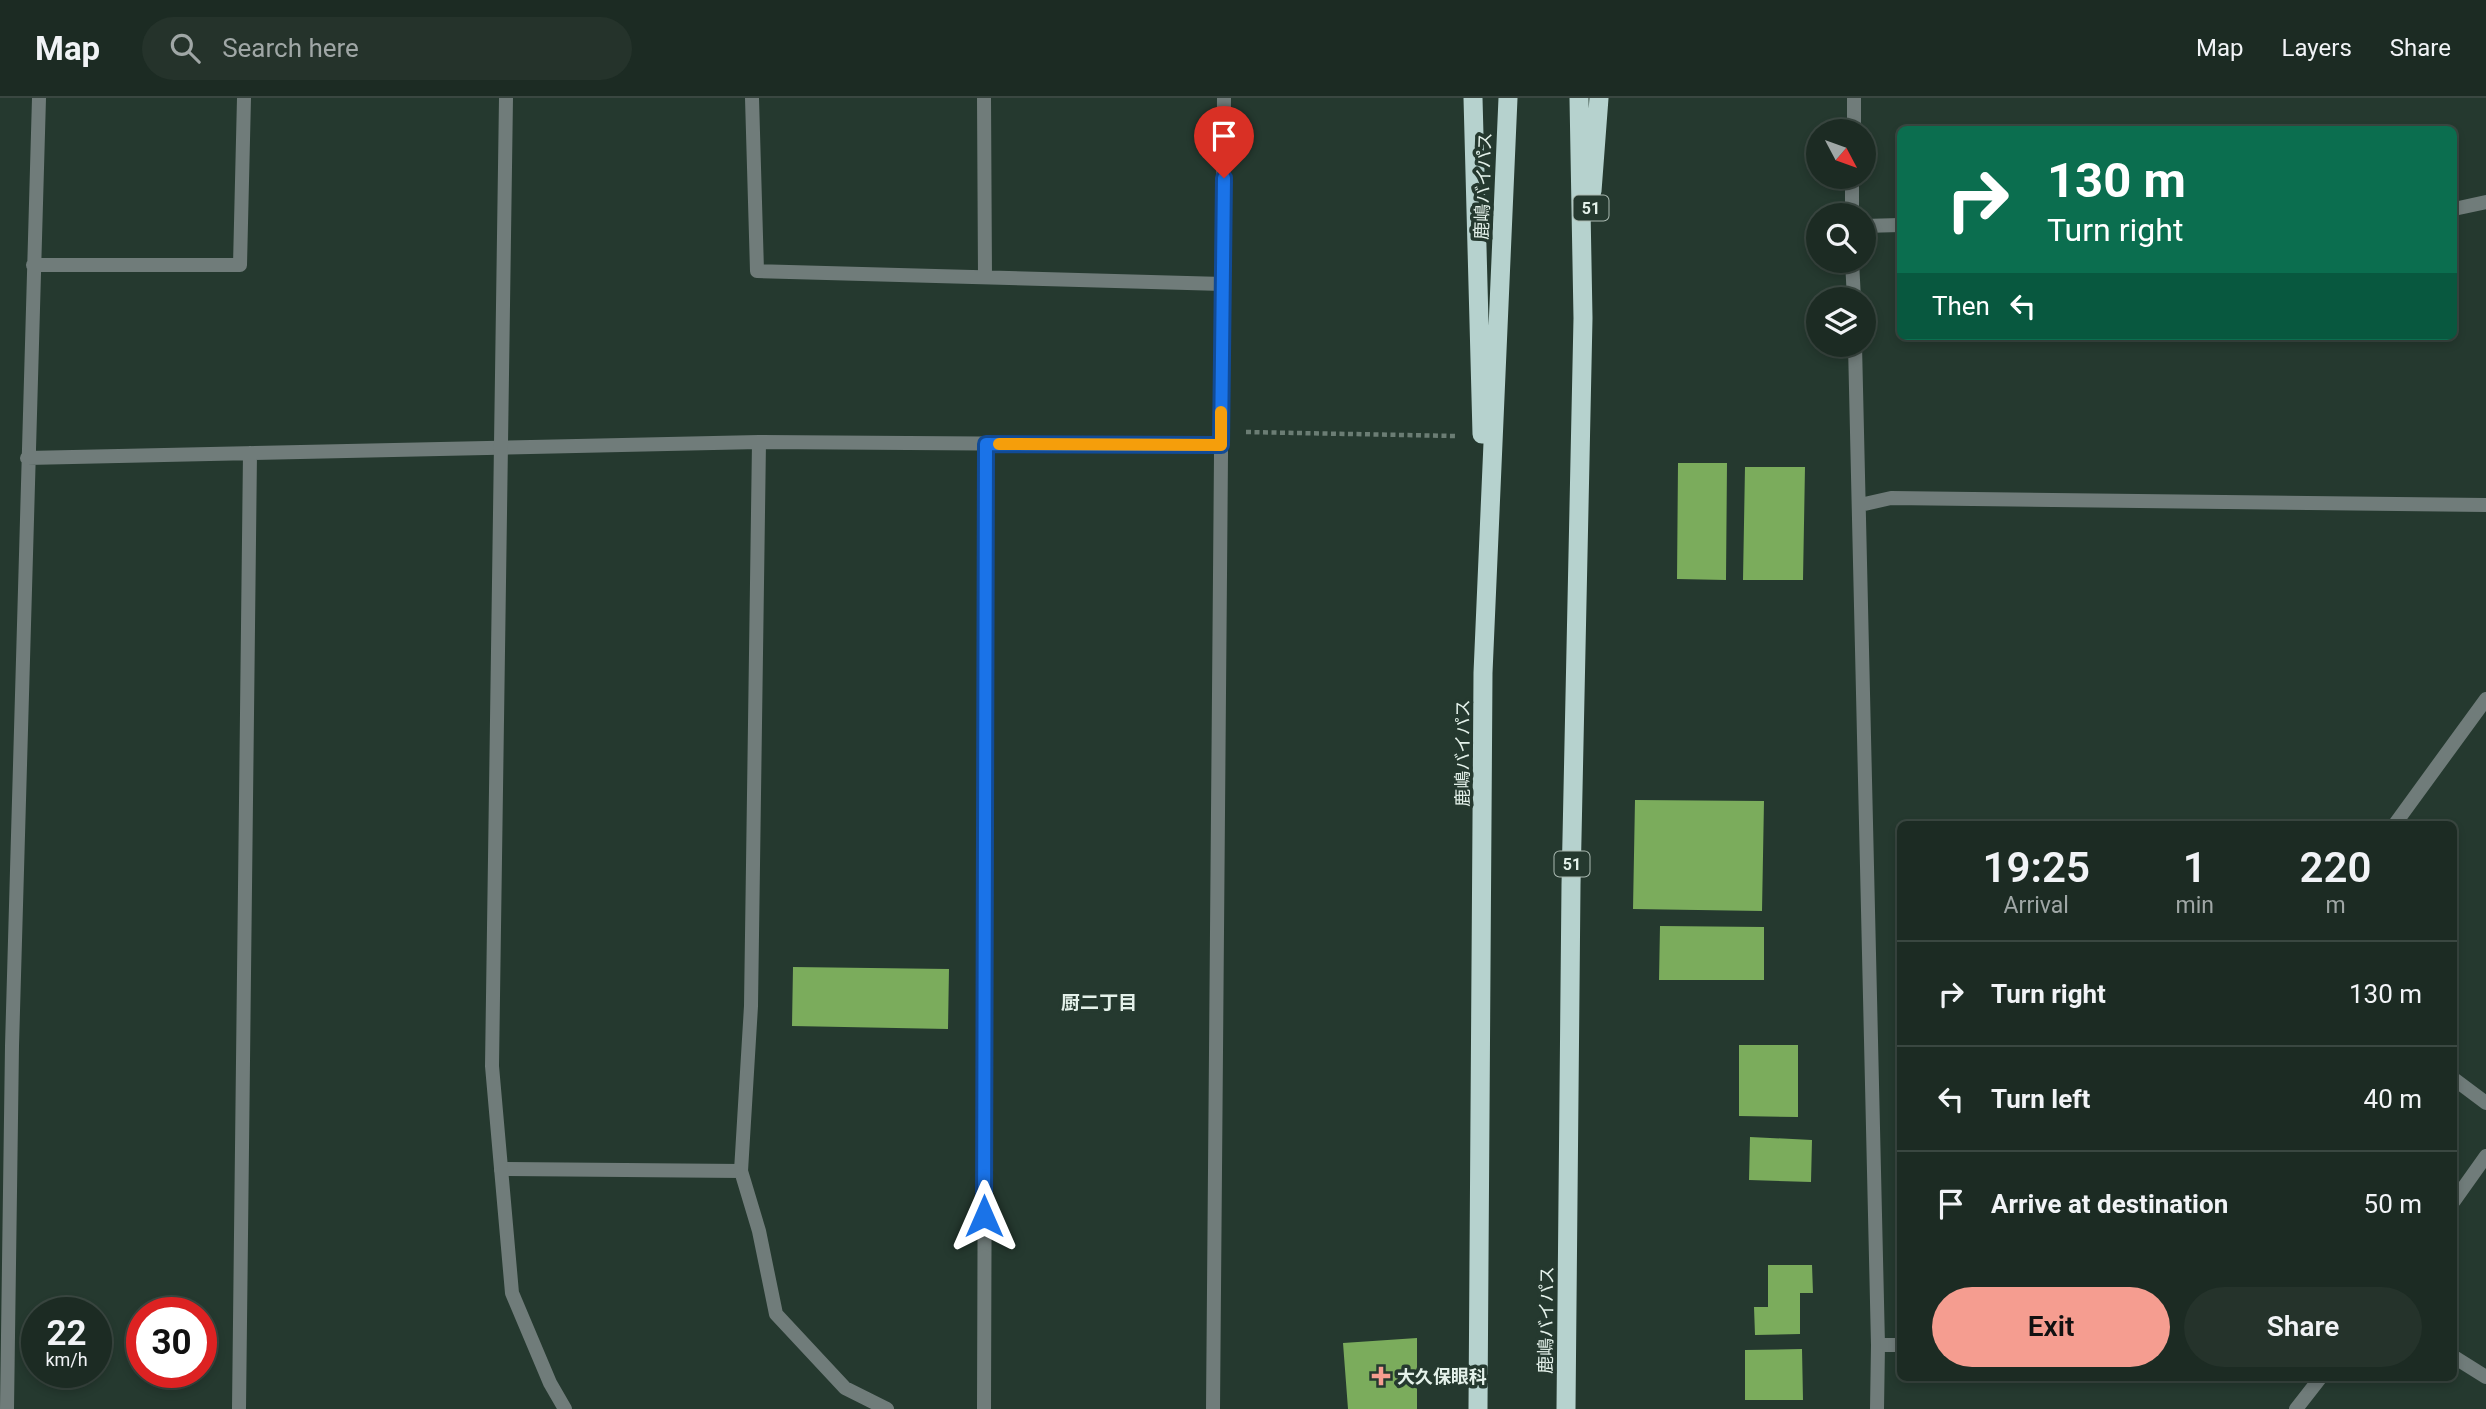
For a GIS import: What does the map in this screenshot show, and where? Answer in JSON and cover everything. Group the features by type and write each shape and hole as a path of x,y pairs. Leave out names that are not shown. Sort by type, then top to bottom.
{"highway":[{"path":"1473,98 1482,435 1483,673"},
{"name":"鹿嶋バイパス","path":"1478,1409 1483,673 1508,98"},
{"name":"鹿嶋バイパス","path":"1566,1409 1572,872 1583,318 1579,98"},
{"name":"51","path":"1583,318 1599,98"}],"street":[{"path":"7,1409 12,1046 39,98"},
{"path":"33,265 240,265 244,98"},
{"path":"506,98 492,1066 512,1293 550,1383 565,1409"},
{"path":"752,98 757,271 1223,284"},
{"path":"984,98 985,277"},
{"path":"1213,1409 1224,98"},
{"path":"1853,119 1854,98"},
{"path":"2457,208 2486,202"},
{"path":"1876,226 1897,225"},
{"path":"1855,357 1878,1345 1877,1409"},
{"path":"27,458 759,442 986,444 1221,438"},
{"path":"759,442 751,1006 741,1171 759,1231 776,1314 845,1388 887,1409"},
{"path":"984,1409 986,444"},
{"path":"239,1409 250,453"},
{"path":"1860,505 1891,498 2486,505"},
{"path":"2397,821 2486,699"},
{"path":"2457,1081 2486,1103"},
{"path":"2457,1197 2486,1156"},
{"path":"501,1169 741,1171"},
{"path":"1878,1345 1897,1345"},
{"path":"2457,1359 2486,1377"},
{"path":"2296,1409 2318,1381"}],"path":[{"path":"1221,438 1482,435"}],"building":[{"path":"1678,463 1727,463 1726,580 1677,579"},
{"path":"1745,467 1805,467 1803,580 1743,580"},
{"path":"1635,800 1764,801 1762,911 1633,909"},
{"path":"1660,926 1764,927 1764,980 1659,980"},
{"path":"793,967 949,969 948,1029 792,1026"},
{"path":"1739,1045 1798,1045 1798,1117 1739,1116"},
{"path":"1750,1137 1812,1140 1811,1182 1749,1180"},
{"path":"1768,1265 1812,1265 1813,1293 1800,1293 1800,1334 1755,1335 1754,1307 1768,1307"},
{"name":"大久保眼科","path":"1417,1338 1417,1409 1348,1409 1343,1343"},
{"path":"1802,1349 1803,1400 1745,1400 1745,1350"}],"slow traffic":[{"path":"999,444 1221,445 1221,412"}],"place":[{"name":"大久保眼科","path":"1381,1376"}],"district":[{"name":"厨二丁目","path":"1099,1002"}],"route":[{"path":"984,1216 986,444 1221,445 1224,178"}]}
